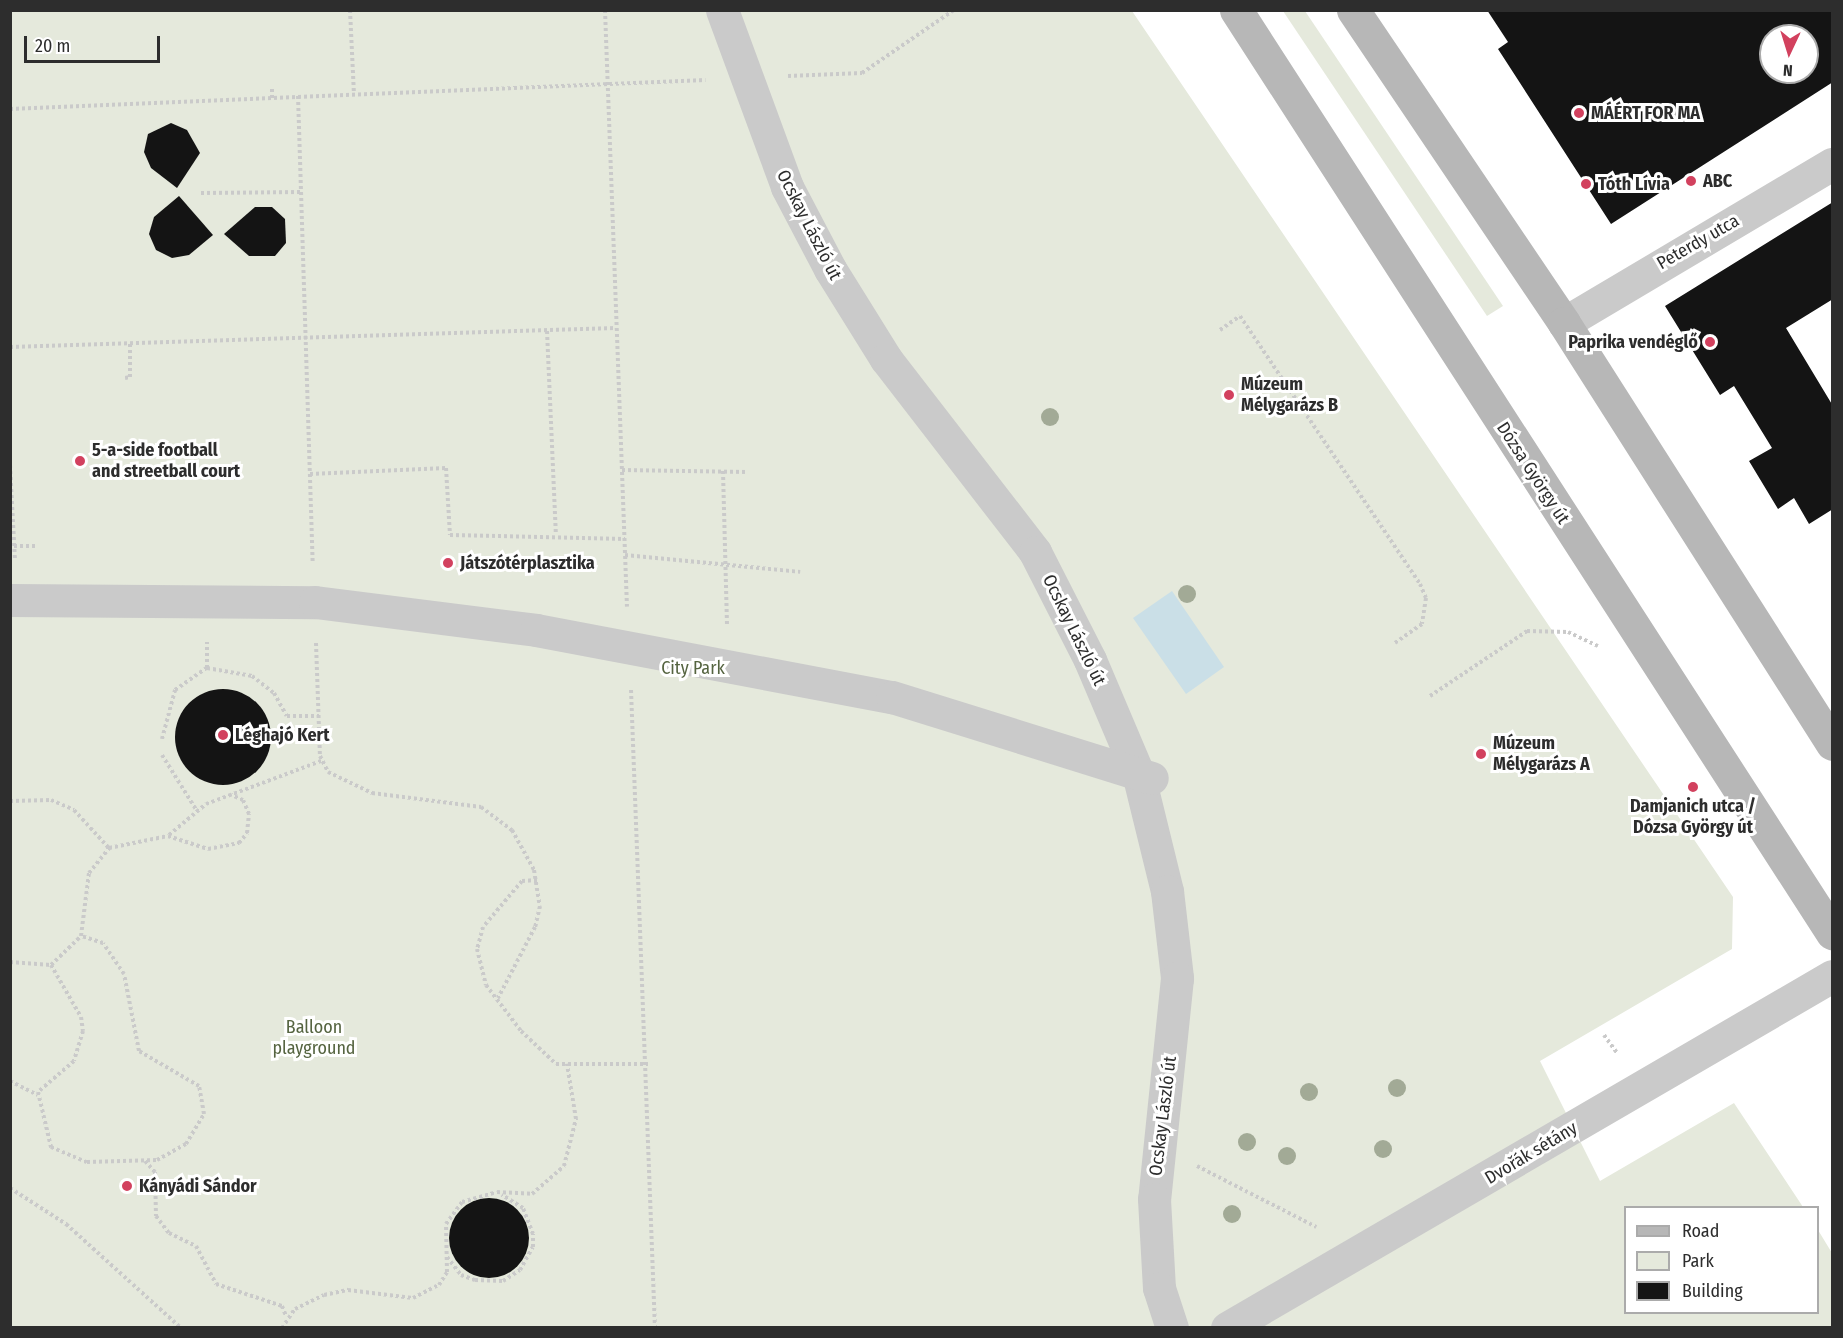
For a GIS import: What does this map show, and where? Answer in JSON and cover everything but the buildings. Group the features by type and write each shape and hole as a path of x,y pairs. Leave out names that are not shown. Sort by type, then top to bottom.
{"main road":[{"name":"Dózsa György út","path":"1236,10 1833,933"},
{"path":"1353,10 1564,323 1833,744"}],"street":[{"name":"Ocskay László út","path":"722,10 745,78 787,187 830,269 886,359 1035,552 1150,778 1177,978 1158,1146 1155,1249 1172,1328"},
{"name":"Peterdy utca","path":"1564,323 1833,164"},
{"path":"14,600 315,602 536,630 727,662 892,697 1150,778"},
{"name":"Dvořák sétány","path":"1227,1328 1833,976"}],"path":[{"path":"350,10 354,94"},
{"path":"10,109 862,73 954,10"},
{"path":"272,88 272,98"},
{"path":"298,96 321,761 335,777 372,793 481,807 512,830 537,880 535,927 498,998"},
{"path":"201,193 301,192"},
{"path":"1220,330 1240,316 1420,584 1426,598 1422,624 1395,643"},
{"path":"10,347 616,328"},
{"path":"547,331 556,534"},
{"path":"125,378 130,377 130,343"},
{"path":"10,465 14,600"},
{"path":"310,474 446,468 450,535 556,534 625,539"},
{"path":"622,470 747,472"},
{"path":"723,471 727,662"},
{"path":"14,546 36,546"},
{"path":"625,555 800,572"},
{"path":"1430,696 1527,631 1568,632 1604,649"},
{"path":"162,739 175,690 207,668 252,676 274,693 287,716 318,716"},
{"path":"162,755 197,811"},
{"path":"10,962 51,965 81,936 89,873 109,848 168,836 197,811 231,795 321,761"},
{"path":"168,836 208,849 239,843 249,814 243,800 231,795"},
{"path":"10,801 51,800 75,810 109,848"},
{"path":"537,880 522,881 511,891 481,932 480,968 498,998 545,1057 567,1064 648,1064"},
{"path":"38,1095 44,1132 60,1155 87,1162 145,1161 186,1144 198,1130 204,1100 189,1077 139,1051 124,974 103,943 81,936"},
{"path":"38,1095 74,1061 83,1031 81,1017 51,965"},
{"path":"1604,1035 1617,1053"},
{"path":"286,1316 337,1291 413,1298 439,1286 447,1257 451,1213 462,1202 496,1192 532,1194 564,1166 576,1119 567,1064"},
{"path":"10,1081 38,1095"},
{"path":"1158,1146 1316,1227"},
{"path":"145,1161 155,1173 156,1216 169,1233 196,1246 216,1284 282,1306 286,1316 282,1328"},
{"path":"10,1188 66,1224 181,1328"},
{"path":"447,1257 462,1275 475,1280 503,1281 520,1270 533,1247 530,1222 523,1208 496,1192"}],"green space":[{"name":"City Park","path":"10,11 1132,11 1733,897 1732,949 1540,1061 1600,1181 1734,1103 1802,1206 1624,1206 1624,1314 1819,1314 1819,1232 1832,1253 1832,1327 11,1327"},
{"path":"1283,11 1305,11 1503,306 1487,316"}],"water":[{"path":"1172,591 1224,667 1186,694 1133,618"}],"place":[{"name":"MÁÉRT FOR MA","path":"1579,113"},
{"name":"ABC","path":"1691,181"},
{"name":"Tóth Lívia","path":"1586,184"},
{"name":"Paprika vendéglő","path":"1710,342"},
{"name":"Múzeum Mélygarázs B","path":"1229,395"},
{"name":"5-a-side football and streetball court","path":"80,461"},
{"name":"Játszótérplasztika","path":"448,563"},
{"name":"Léghajó Kert","path":"223,735"},
{"name":"Múzeum Mélygarázs A","path":"1481,754"},
{"name":"Damjanich utca / Dózsa György út","path":"1693,787"},
{"name":"Kányádi Sándor","path":"127,1186"}],"park label":[{"name":"Balloon playground","path":"314,1038"}]}
